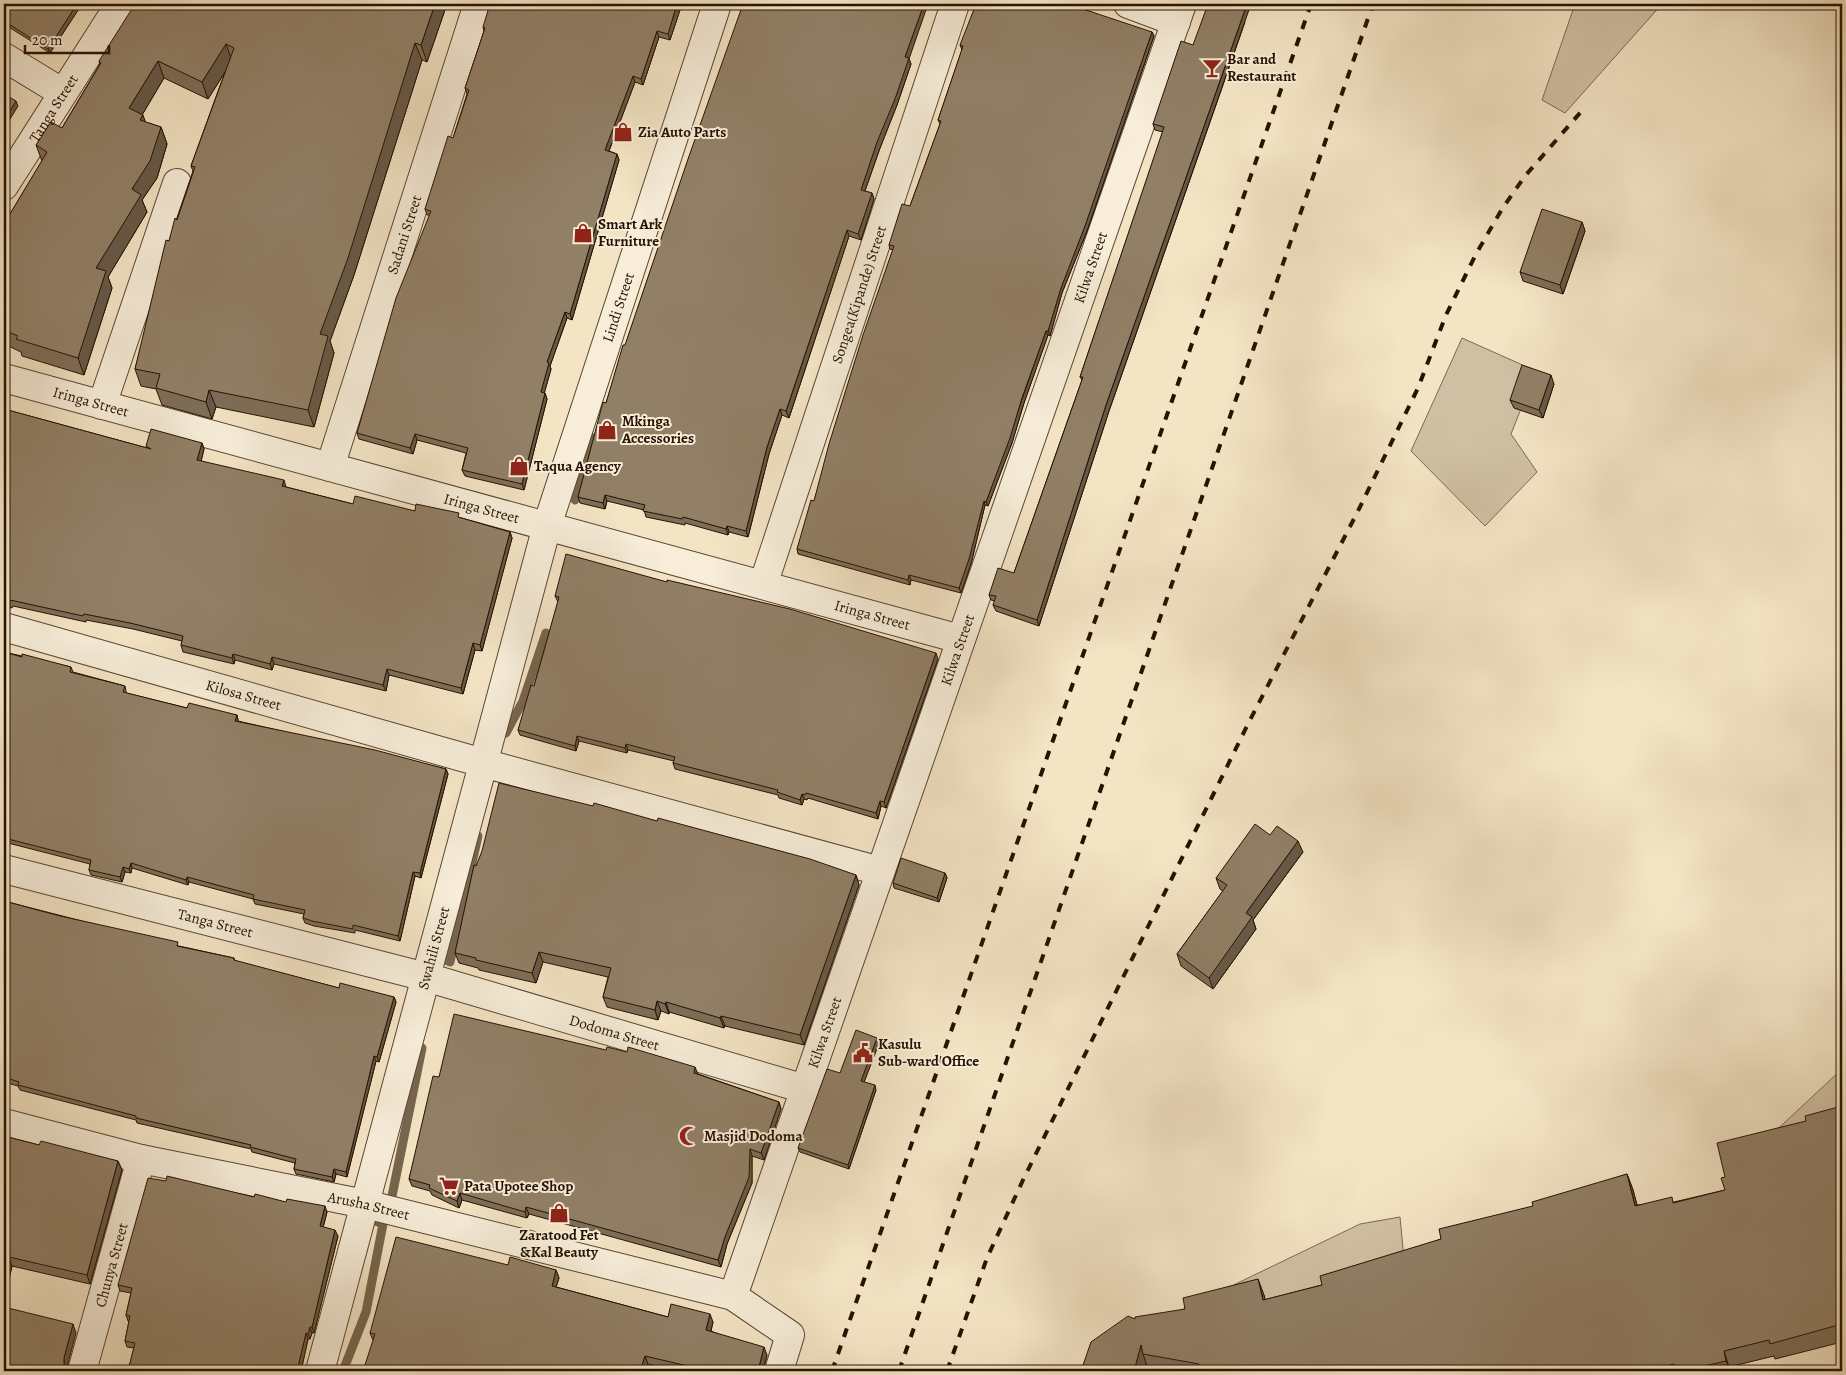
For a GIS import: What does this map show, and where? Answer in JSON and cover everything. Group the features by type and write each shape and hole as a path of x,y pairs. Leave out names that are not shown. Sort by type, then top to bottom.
{"street":[{"name":"Tanga Street","path":"4,186 120,4"},
{"name":"Sadani Street","path":"330,467 478,4"},
{"name":"Lindi Street","path":"547,526 717,4"},
{"name":"Songea(Kipande) Street","path":"763,585 955,4"},
{"path":"1128,4 1179,13"},
{"name":"Kilwa Street","path":"732,1296 1179,13"},
{"path":"4,57 63,92"},
{"path":"102,405 177,183"},
{"name":"Iringa Street","path":"4,378 960,639"},
{"name":"Swahili Street","path":"320,1371 547,526"},
{"name":"Kilosa Street","path":"4,627 483,763 880,871"},
{"name":"Tanga Street","path":"4,869 426,977"},
{"name":"Dodoma Street","path":"426,977 804,1089"},
{"name":"Arusha Street","path":"4,1123 141,1160 365,1204 732,1296 790,1335 779,1371"},
{"name":"Chunya Street","path":"82,1371 141,1160"}],"shaded area":[{"path":"1575,4 1662,4 1565,113 1542,100"},
{"path":"1462,338 1536,371 1511,434 1537,472 1485,526 1411,451"},
{"path":"1842,1069 1842,1126 1768,1138"},
{"path":"1400,1217 1404,1259 1279,1306 1161,1320 1360,1224"}],"building":[{"path":"4,4 77,4 48,49 4,21"},
{"path":"135,4 435,4 421,45 415,43 348,258 320,334 328,336 308,410 209,390 206,402 156,388 160,374 135,369 166,240 169,241 175,218 177,220 195,167 191,166 234,48 226,44 202,82 158,61 129,108 143,115 140,120 161,127 150,161 132,189 141,195 96,268 106,271 78,358 16,339 18,336 4,330 4,224 47,152 36,145 51,122 62,128 101,63 99,61"},
{"path":"490,4 677,4 668,34 657,31 641,79 633,76 605,150 617,154 570,314 565,312 547,362 549,363 541,392 545,393 522,484 462,470 468,448 415,434 410,448 357,433 396,298 431,211 425,209 448,136 453,138 469,90 465,88 485,28 483,27"},
{"path":"743,4 924,4 905,57 909,58 861,190 872,193 858,234 847,230 786,411 780,409 767,447 746,531 727,526 726,529 683,517 682,519 643,511 645,505 605,495 603,503 578,497 603,402 606,403 623,345 625,345"},
{"path":"976,4 1068,4 1152,32 1085,226 1061,288 1048,331 1046,331 1022,398 1010,438 986,502 984,501 969,559 959,588 909,575 908,580 797,549 811,500 814,501 829,444 863,335 894,246 889,245 902,204 910,206 941,121 938,120 963,46 960,45"},
{"path":"1208,4 1247,4 1106,405 1037,620 993,605 996,596 989,595 998,568 1014,573 1083,377 1080,377 1164,127 1153,124 1181,41 1193,45"},
{"path":"4,94 16,101 4,121"},
{"path":"1542,209 1582,222 1560,285 1520,272"},
{"path":"1522,365 1551,375 1539,410 1510,400"},
{"path":"4,409 151,449 146,446 151,429 202,443 197,460 284,480 282,486 353,504 355,496 415,511 416,504 459,513 458,517 510,532 480,645 473,643 461,688 387,669 383,685 272,657 270,664 233,654 232,658 181,645 183,636 130,623 84,614 83,616 4,600"},
{"path":"566,554 667,582 667,580 790,609 936,653 884,802 880,801 876,813 806,793 805,795 802,794 800,800 777,792 778,790 673,763 675,757 626,744 625,748 577,736 575,746 518,730 531,685 534,686 559,597 555,596"},
{"path":"4,652 22,657 22,654 71,667 70,672 125,686 123,692 187,708 189,703 237,715 235,721 375,750 446,769 420,873 413,872 398,936 353,925 353,929 312,921 303,918 305,910 253,899 254,895 187,877 186,880 131,863 129,869 123,867 120,877 89,870 91,860 4,838"},
{"path":"499,783 593,806 594,803 657,821 658,818 810,859 856,875 800,1035 721,1016 720,1018 666,1002 665,1004 657,1001 655,1010 603,997 611,968 539,952 532,973 455,953 474,865 476,866 482,851"},
{"path":"1255,824 1270,835 1277,826 1298,841 1246,913 1252,917 1209,978 1177,954 1227,885 1216,878"},
{"path":"901,858 945,873 937,898 893,883"},
{"path":"4,901 60,916 178,942 177,946 234,958 234,960 339,988 340,983 394,997 377,1057 374,1056 346,1172 334,1169 332,1177 294,1169 296,1159 250,1147 251,1145 136,1118 136,1116 18,1085 19,1082 4,1077"},
{"path":"454,1014 606,1050 607,1047 627,1052 628,1047 695,1067 694,1073 779,1102 761,1153 750,1149 749,1177 718,1260 526,1207 525,1212 460,1193 457,1201 429,1188 430,1185 409,1179 433,1076 439,1077"},
{"path":"856,1030 877,1038 861,1081 875,1085 848,1165 798,1148 827,1069 840,1073"},
{"path":"1842,1106 1842,1324 1770,1344 1769,1340 1724,1351 1726,1361 1683,1371 1675,1371 1674,1364 1645,1371 1201,1371 1199,1364 1143,1354 1141,1345 1134,1371 1081,1371 1091,1342 1128,1316 1135,1319 1135,1317 1185,1309 1183,1298 1258,1279 1263,1300 1322,1285 1320,1276 1441,1239 1439,1229 1533,1206 1532,1202 1627,1174 1635,1206 1672,1197 1673,1203 1725,1190 1721,1178 1725,1177 1717,1143 1806,1121 1805,1116"},
{"path":"4,1136 39,1145 41,1141 118,1161 87,1275 9,1257 4,1278"},
{"path":"167,1176 254,1197 255,1194 286,1202 287,1199 325,1206 320,1226 335,1230 312,1327 310,1327 308,1334 306,1333 297,1371 128,1371 135,1343 125,1341 130,1316 126,1315 132,1288 118,1285 148,1178 166,1181"},
{"path":"396,1237 508,1265 510,1257 556,1270 552,1286 668,1317 671,1304 710,1314 706,1330 764,1347 758,1371 709,1371 645,1356 640,1371 363,1371 375,1334 370,1333"},
{"path":"4,1307 73,1324 64,1358 64,1366 67,1371 4,1371"}],"waterway":[{"path":"575,500 590,436"},
{"path":"506,733 523,701 546,633"},
{"path":"440,957 450,962 478,836"},
{"path":"391,1201 422,1048"},
{"path":"343,1371 366,1312 383,1224 376,1221"}],"railway":[{"path":"832,1371 1311,4"},
{"path":"899,1371 1373,4"},
{"path":"947,1371 987,1258 1023,1180 1248,724 1358,511 1418,388 1446,315 1476,254 1502,209 1525,176 1586,106"}],"place":[{"name":"Bar and Restaurant","path":"1212,68"},
{"name":"Zia Auto Parts","path":"623,132"},
{"name":"Smart Ark Furniture","path":"583,233"},
{"name":"Mkinga Accessories","path":"607,430"},
{"name":"Taqua Agency","path":"519,466"},
{"name":"Kasulu Sub-ward Office","path":"863,1053"},
{"name":"Masjid Dodoma","path":"689,1136"},
{"name":"Pata Upotee Shop","path":"449,1186"},
{"name":"Zaratood Fet &Kal Beauty","path":"559,1213"}]}
